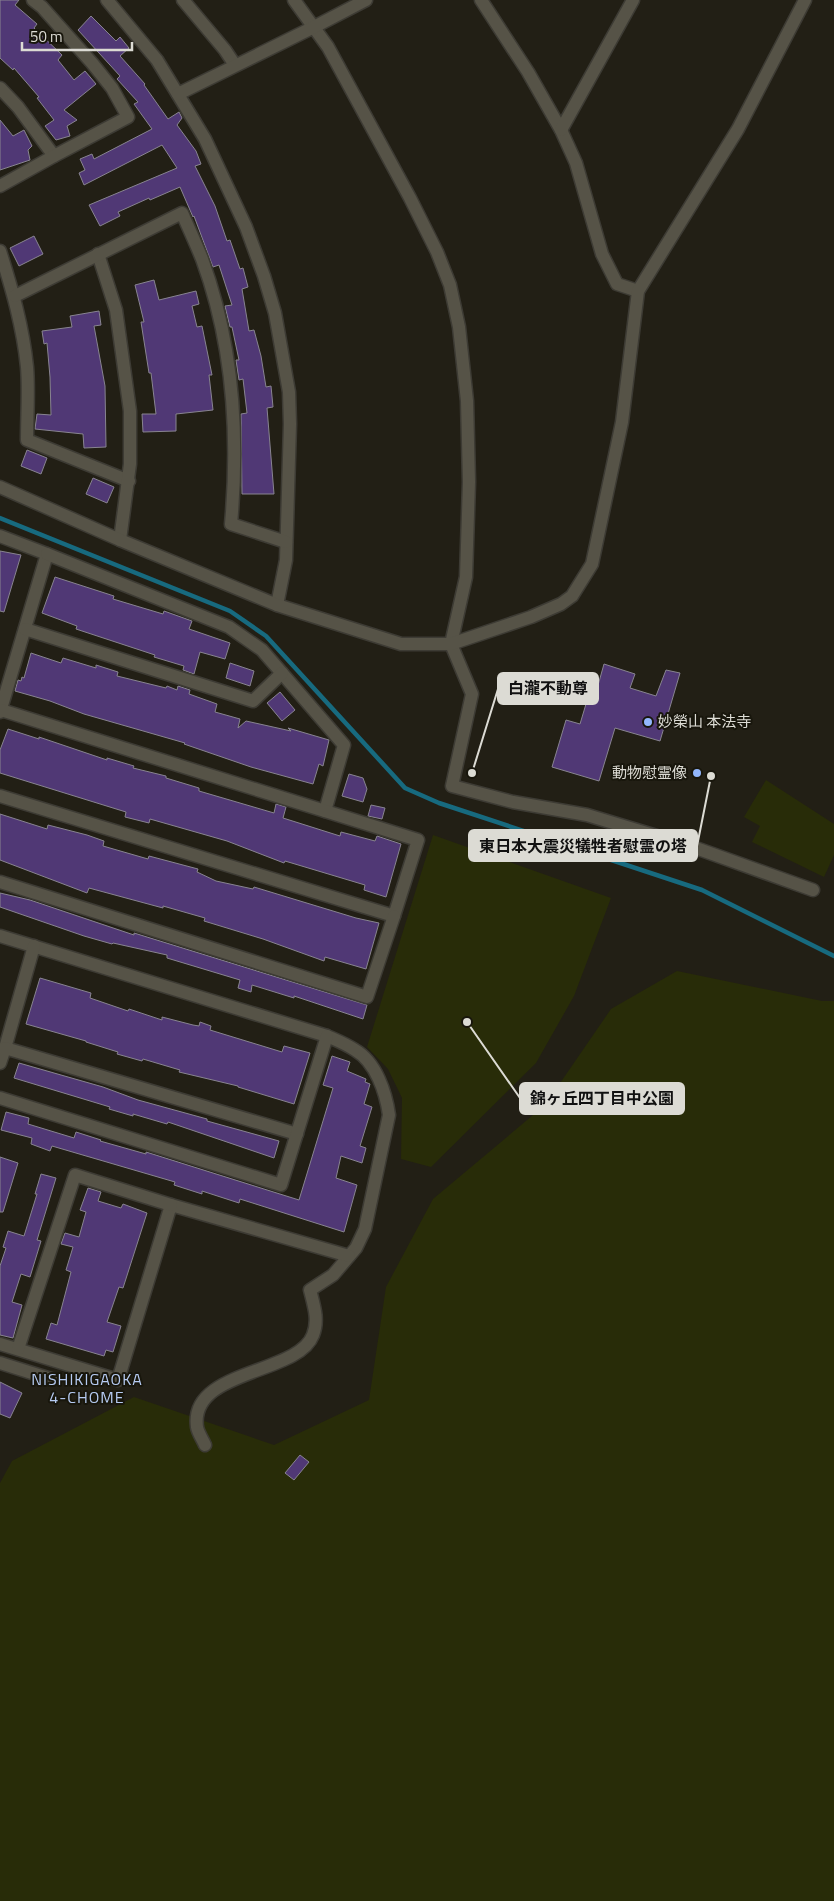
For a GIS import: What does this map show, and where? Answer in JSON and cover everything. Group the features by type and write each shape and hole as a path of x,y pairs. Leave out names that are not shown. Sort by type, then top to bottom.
{"street":[{"path":"0,186 128,117 112,88 92,63 42,7 33,0"},
{"path":"107,0 157,60 205,139 246,227 275,313 289,392 290,463 286,560 277,605"},
{"path":"182,0 225,50 235,65"},
{"path":"294,0 336,62 410,198 437,252 450,285 459,327 467,401 469,482 466,577 450,644 472,694 452,786 513,802 587,815 693,847 813,890"},
{"path":"178,94 366,0"},
{"path":"482,0 528,72 576,163 602,254 617,284 638,291"},
{"path":"560,130 633,0"},
{"path":"0,487 120,540 277,605 401,644 450,644 531,617 561,604 572,596 592,564 622,422 638,291 738,129 805,0"},
{"path":"0,88 18,107 54,156"},
{"path":"15,296 182,213 202,260 219,320 230,380 235,434 235,479 231,524 286,542"},
{"path":"0,251 15,296 23,337 27,368 27,440 129,481"},
{"path":"98,254 116,310 130,411 129,481 120,540"},
{"path":"0,536 228,626 262,650 344,745 325,811"},
{"path":"0,882 367,997 418,840 0,711 47,554"},
{"path":"25,629 253,701 282,673"},
{"path":"0,796 394,916"},
{"path":"0,936 327,1036 357,1050 370,1063 387,1102 389,1115 365,1229 356,1248 333,1274 310,1290 317,1319 313,1337 302,1349 267,1367 232,1380 206,1396 199,1408 198,1428 205,1445"},
{"path":"0,1064 34,946"},
{"path":"0,1098 281,1185 327,1036"},
{"path":"5,1048 297,1134"},
{"path":"18,1349 75,1176 349,1256"},
{"path":"0,1344 118,1380 172,1205"},
{"path":"0,1363 51,1379"}],"green space":[{"path":"766,780 834,824 834,855 824,877 752,842 760,826 744,817"},
{"path":"433,835 611,898 574,996 536,1063 431,1167 401,1159 402,1098 388,1069 367,1047"},
{"path":"677,971 822,1001 834,1001 834,1901 0,1901 0,1483 12,1461 134,1397 274,1445 369,1400 386,1287 433,1199 545,1105 611,1009"}],"building":[{"path":"0,0 19,0 15,5 37,24 34,28 62,55 58,60 74,80 85,71 96,84 64,110 77,120 67,126 70,136 56,140 45,126 54,120 37,98 39,97 14,68 13,70 0,58"},
{"path":"91,16 116,41 120,37 129,48 120,56 145,84 168,119 179,112 182,118 177,125 196,151 201,164 195,166 215,206 227,241 230,240 240,269 243,268 248,287 242,289 249,331 254,330 266,387 271,386 273,407 267,408 274,494 242,494 241,414 247,413 243,379 239,380 236,360 239,360 232,327 230,327 225,306 232,305 219,265 213,267 194,216 180,187 118,212 120,216 100,226 89,205 177,168 162,145 84,185 79,173 85,170 80,159 92,154 94,159 152,129 134,104 138,102 117,79 120,76 78,30"},
{"path":"0,120 13,136 24,130 32,146 28,150 30,160 0,170"},
{"path":"34,236 43,254 19,266 10,248"},
{"path":"154,280 159,300 196,291 199,304 192,306 197,327 202,326 212,375 209,375 213,410 176,414 176,431 143,432 142,414 156,414 151,373 149,373 141,322 144,322 135,285"},
{"path":"99,311 101,325 94,326 105,386 106,447 84,448 83,434 35,429 37,414 51,415 47,343 44,344 42,331 72,327 70,316"},
{"path":"27,450 47,458 41,474 21,466"},
{"path":"93,478 114,487 107,503 86,494"},
{"path":"0,551 21,555 4,612 0,611"},
{"path":"55,577 114,596 113,599 163,614 164,611 192,621 189,629 230,643 225,659 200,652 194,674 183,670 184,666 76,629 77,626 42,613"},
{"path":"31,653 61,663 63,658 96,668 96,665 118,672 117,676 166,688 167,686 177,690 178,686 190,690 189,694 217,704 215,712 240,719 238,728 246,721 291,731 288,728 329,740 323,766 319,764 313,784 251,767 185,743 84,714 50,701 15,691 18,680 21,681 22,677 24,678"},
{"path":"230,663 254,671 250,686 226,678"},
{"name":"妙榮山 本法寺","path":"604,664 635,674 630,688 656,696 666,670 680,673 660,741 615,728 599,781 552,767 566,720 580,724 589,694 595,696"},
{"path":"280,692 295,710 282,721 267,703"},
{"path":"8,729 39,739 39,737 107,760 107,758 134,766 133,768 166,776 166,778 199,788 199,791 274,813 276,804 286,807 283,818 340,836 341,832 375,841 377,836 401,844 386,897 364,890 365,885 285,861 284,863 227,841 150,819 149,823 125,817 126,812 0,773 0,750"},
{"path":"349,774 363,778 367,789 363,802 342,796"},
{"path":"371,805 385,808 382,819 368,816"},
{"path":"0,814 47,829 48,825 87,835 104,841 103,846 148,859 149,856 198,869 197,872 216,881 253,889 254,887 356,918 379,923 366,969 325,957 324,961 263,939 204,921 205,918 163,906 163,908 89,888 87,893 0,860"},
{"path":"0,893 30,900 134,935 134,933 367,1005 363,1019 294,996 294,998 252,985 251,992 238,988 240,980 167,958 167,955 112,944 84,936 0,907"},
{"path":"40,978 91,993 90,998 128,1011 129,1009 162,1020 162,1017 199,1026 200,1022 211,1026 210,1030 282,1052 284,1046 310,1053 294,1104 238,1086 179,1072 180,1070 143,1059 142,1061 117,1054 118,1052 86,1041 26,1024"},
{"path":"332,1056 350,1062 347,1071 366,1079 365,1082 370,1084 364,1104 372,1107 360,1146 366,1148 362,1163 341,1156 336,1178 357,1185 344,1232 240,1199 239,1203 202,1191 202,1194 174,1185 175,1182 52,1146 50,1151 31,1144 32,1138 1,1130 6,1112 29,1118 28,1124 74,1138 76,1132 100,1141 146,1154 146,1152 299,1200 333,1088 323,1085"},
{"path":"19,1063 207,1119 207,1121 279,1141 274,1158 168,1122 167,1124 133,1114 133,1116 109,1109 110,1107 14,1078"},
{"path":"0,1157 18,1163 3,1212 0,1212"},
{"path":"41,1174 56,1178 37,1240 41,1241 30,1277 21,1274 12,1302 22,1305 13,1338 0,1335 0,1266 6,1248 3,1247 8,1231 24,1236"},
{"path":"88,1188 101,1192 98,1201 121,1208 123,1204 147,1213 123,1288 119,1287 107,1322 121,1326 113,1352 106,1350 104,1356 46,1339 51,1323 57,1325 71,1272 66,1270 73,1247 61,1244 65,1233 79,1237 86,1212 80,1210"},
{"path":"0,1382 22,1393 10,1418 0,1414"},
{"path":"300,1455 309,1462 294,1480 285,1473"}],"waterway":[{"path":"0,518 230,611 266,636 405,788 439,803 702,890 834,956"}],"place":[{"name":"妙榮山 本法寺","path":"648,722"},
{"name":"白瀧不動尊","path":"472,773"},
{"name":"動物慰霊像","path":"697,773"},
{"name":"東日本大震災犠牲者慰霊の塔","path":"711,776"},
{"name":"錦ヶ丘四丁目中公園","path":"467,1022"}],"district":[{"name":"NISHIKIGAOKA 4-CHOME","path":"87,1388"}]}
